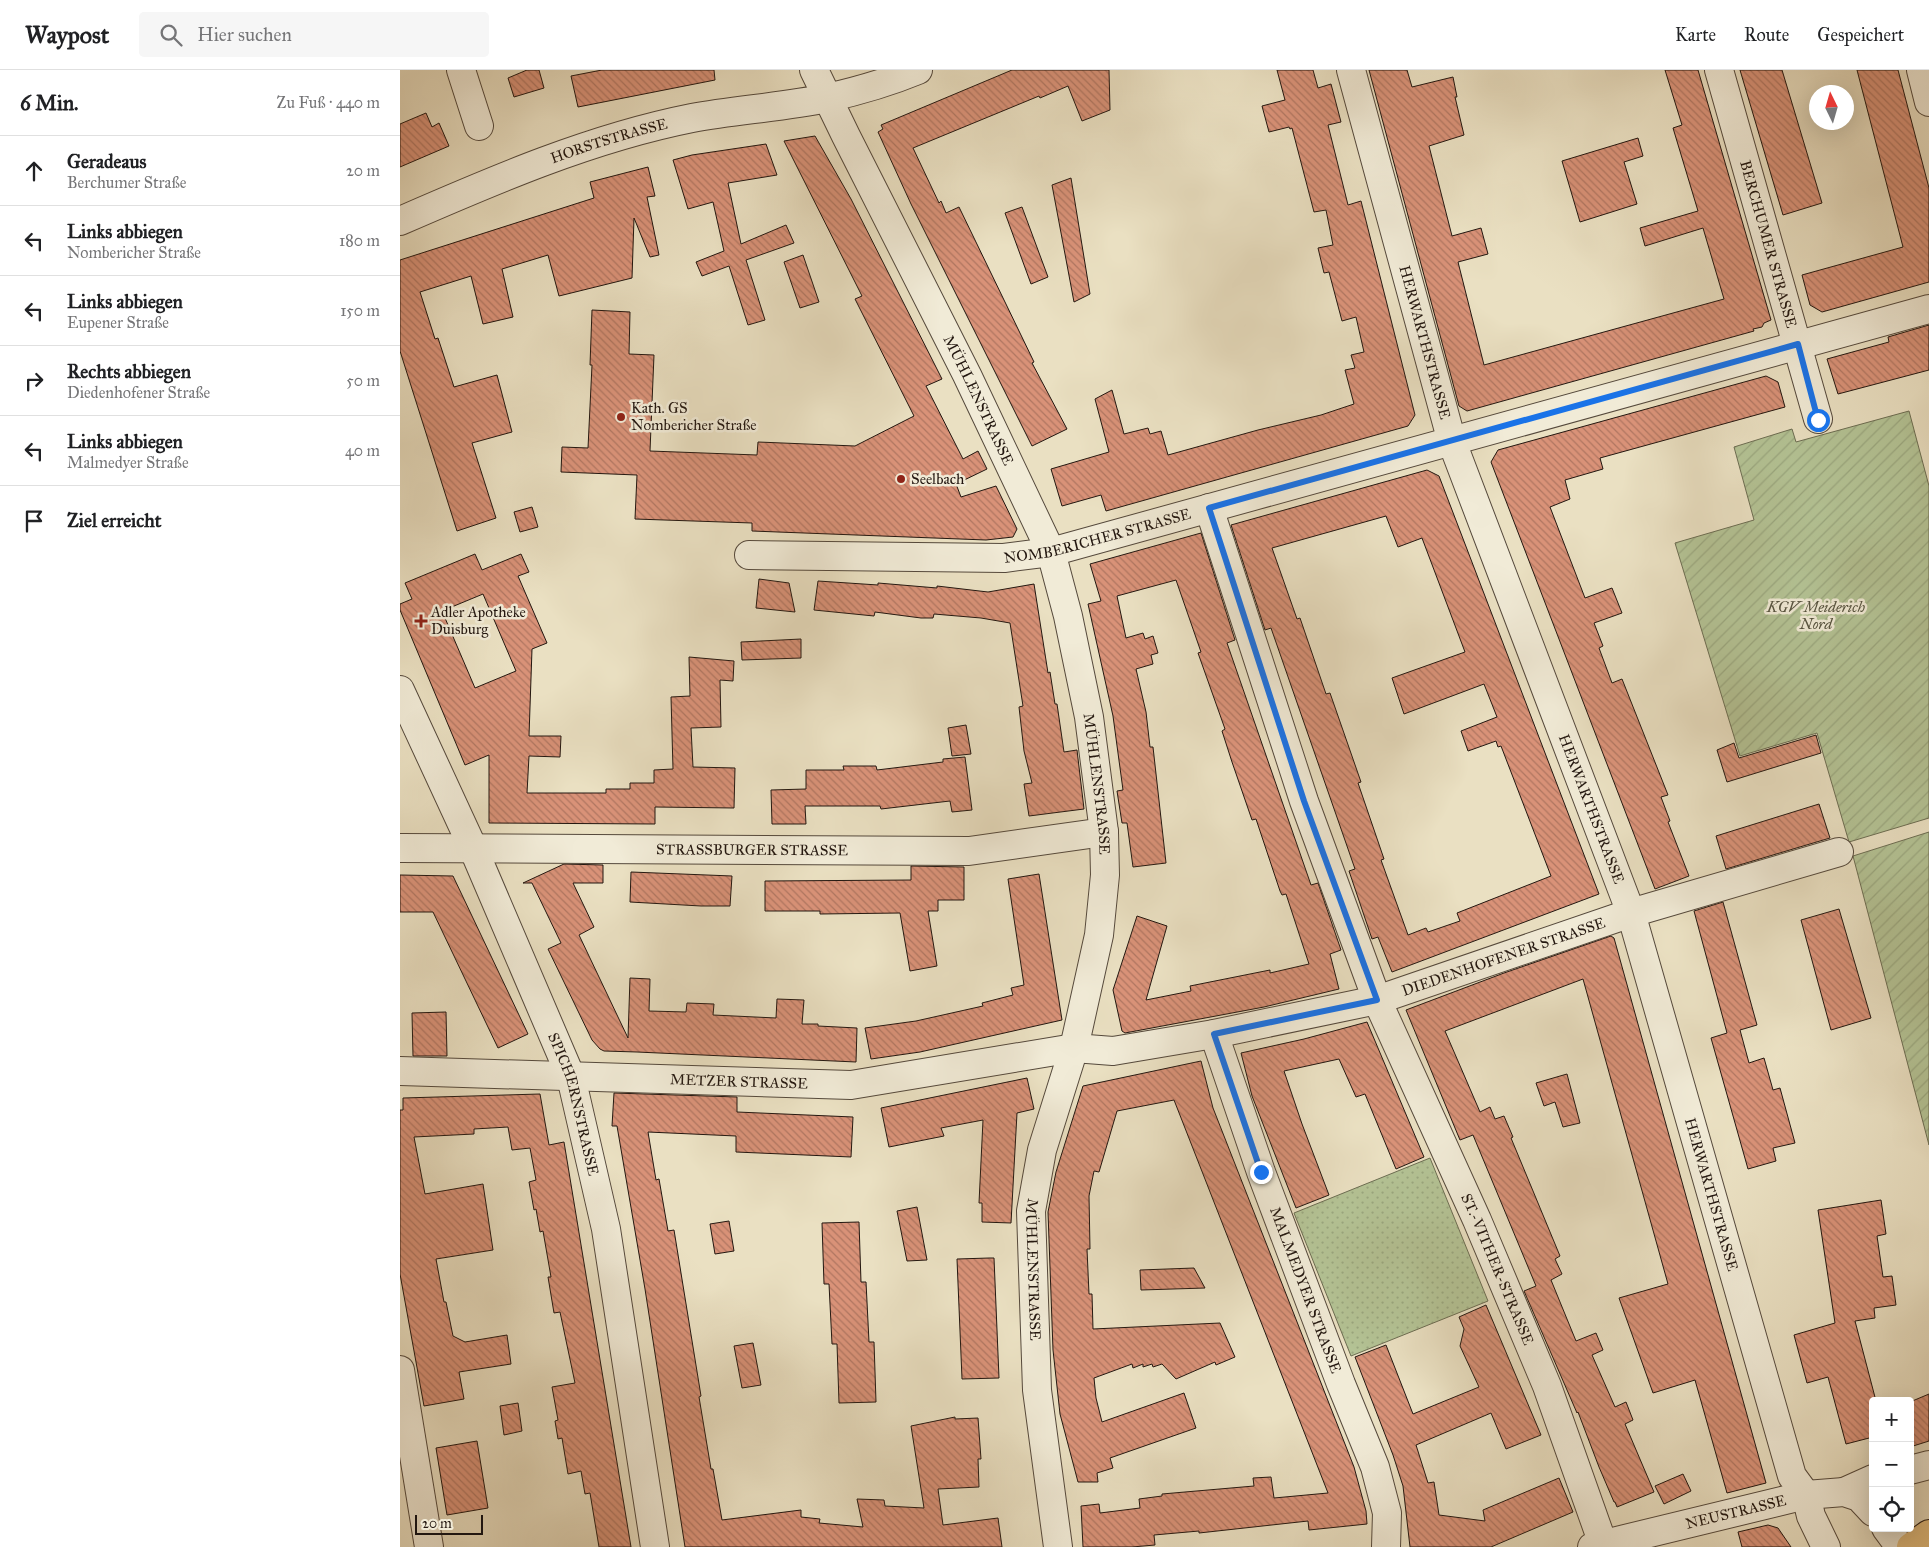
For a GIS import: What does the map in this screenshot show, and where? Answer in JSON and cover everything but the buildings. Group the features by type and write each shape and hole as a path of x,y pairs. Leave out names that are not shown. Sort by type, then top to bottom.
{"main road":[{"path":"1911,1547 1929,1534"}],"street":[{"path":"461,70 480,126"},
{"name":"MÜHLENSTRASSE","path":"814,70 966,375 1051,552 1068,616 1089,717 1104,832 1105,875 1099,935 1074,1048 1042,1150 1031,1211 1036,1390 1058,1547"},
{"name":"HORSTSTRASSE","path":"400,221 521,170 612,138 692,118 827,98 869,87 918,70"},
{"name":"HERWARTHSTRASSE","path":"1351,70 1452,442 1631,913 1792,1476 1806,1495 1811,1516 1826,1547"},
{"name":"BERCHUMER STRASSE","path":"1719,70 1818,420"},
{"path":"1921,70 1929,102"},
{"name":"NOMBERICHER STRASSE","path":"749,555 1004,558 1051,552 1929,309"},
{"name":"ST.-VITHER-STRASSE","path":"1209,508 1304,801 1377,1000 1477,1220 1547,1386 1598,1546"},
{"name":"SPICHERNSTRASSE","path":"400,690 473,848 571,1077 606,1230 655,1547"},
{"name":"STRASSBURGER STRASSE","path":"400,848 969,851 1104,832"},
{"name":"DIEDENHOFENER STRASSE","path":"1074,1048 1113,1051 1214,1034 1377,1000 1631,913 1839,852"},
{"name":"MALMEDYER STRASSE","path":"1214,1034 1264,1181 1341,1384 1375,1467 1387,1513 1386,1547"},
{"name":"METZER STRASSE","path":"400,1071 851,1085 1074,1048"},
{"path":"400,1370 429,1547"},
{"path":"1914,1469 1929,1465"},
{"path":"1844,1492 1869,1481"},
{"path":"1844,1492 1859,1498 1869,1508"},
{"name":"NEUSTRASSE","path":"1598,1546 1806,1495 1844,1492"},
{"path":"1889,1532 1900,1547"}],"green space":[{"name":"KGV Meiderich Nord","path":"1909,411 1929,486 1929,818 1849,842 1817,733 1740,756 1675,543 1754,520 1734,447 1792,429 1796,442"},
{"path":"1929,832 1929,1145 1853,856"},
{"path":"1430,1158 1488,1301 1351,1356 1294,1213"}],"place":[{"name":"Kath. GS Nombericher Straße","path":"621,417"},
{"name":"Seelbach","path":"901,479"},
{"name":"Adler Apotheke Duisburg","path":"421,621"}],"route":[{"path":"1261,1172 1214,1034 1377,1000 1304,801 1209,508 1452,442 1798,344 1818,420"}]}
